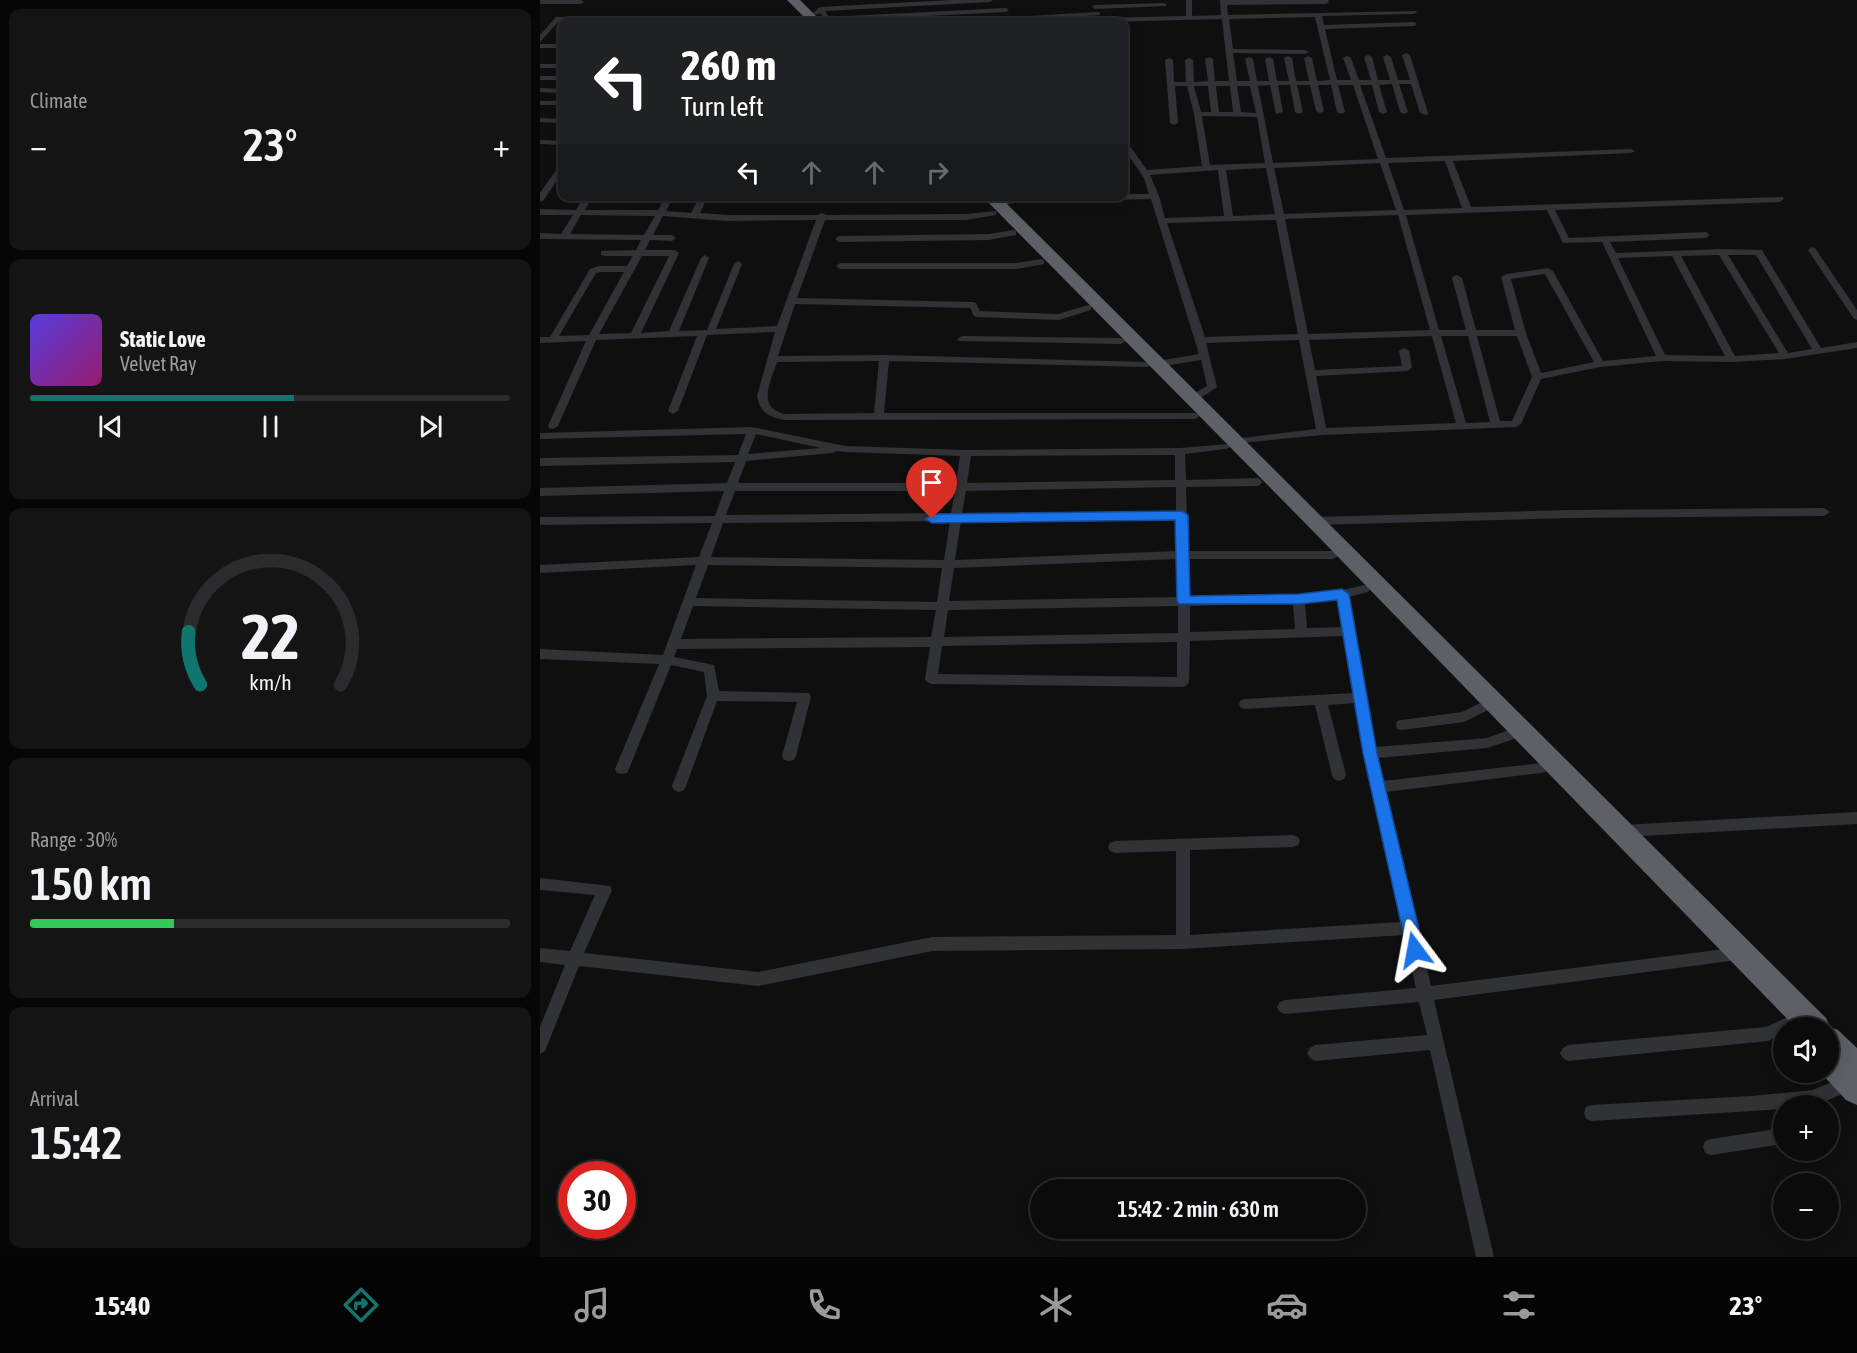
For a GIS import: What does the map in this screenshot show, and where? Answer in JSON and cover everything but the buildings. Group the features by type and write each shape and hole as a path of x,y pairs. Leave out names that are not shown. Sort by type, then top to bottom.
{"highway":[{"path":"786,0 814,18"},
{"path":"793,0 814,18"},
{"path":"989,202 1013,233 1041,262 1121,341 1151,365"},
{"path":"989,202 1229,444 1315,521 1805,1017"},
{"path":"1229,444 1258,482 1333,555 1353,592 1482,707 1786,1017"},
{"path":"1839,1057 1854,1080"},
{"path":"1839,1068 1854,1080"}],"street":[{"path":"814,18 990,0"},
{"path":"997,0 1011,18"},
{"path":"1189,0 1189,18"},
{"path":"1237,114 1223,2 1326,2 1325,0"},
{"path":"540,2 581,2"},
{"path":"1044,18 1164,5"},
{"path":"848,18 1006,10"},
{"path":"1097,13 1224,18 1414,12"},
{"path":"1318,15 1341,112"},
{"path":"540,40 558,18"},
{"path":"1320,27 1414,24"},
{"path":"549,30 558,30"},
{"path":"540,46 558,46"},
{"path":"1228,51 1306,55 1320,111"},
{"path":"1406,55 1424,113"},
{"path":"1368,57 1383,112"},
{"path":"1387,57 1404,112"},
{"path":"1288,58 1299,112"},
{"path":"1347,58 1401,212 1462,426"},
{"path":"1209,59 1215,114"},
{"path":"1249,59 1322,432"},
{"path":"1269,59 1279,112"},
{"path":"1169,60 1174,123"},
{"path":"1189,60 1190,85 1198,114 1206,168"},
{"path":"540,66 558,66"},
{"path":"540,78 558,78"},
{"path":"1171,84 1414,82"},
{"path":"540,90 558,91"},
{"path":"540,103 558,104"},
{"path":"1198,114 1260,115"},
{"path":"540,120 558,121"},
{"path":"546,128 551,121"},
{"path":"540,142 558,143"},
{"path":"822,216 781,329 762,396 763,407 770,414 784,417 879,418 1194,408 1212,387 1201,340 1155,196 1146,173 1128,149"},
{"path":"1146,173 1206,168 1631,152"},
{"path":"1448,159 1467,209"},
{"path":"1222,168 1229,219"},
{"path":"540,199 558,174"},
{"path":"1128,197 1155,196"},
{"path":"1162,221 1780,200"},
{"path":"564,236 586,201"},
{"path":"553,426 592,338 667,201"},
{"path":"694,216 702,201"},
{"path":"604,212 612,202"},
{"path":"540,212 661,213 727,218 966,217 989,202"},
{"path":"1550,207 1566,241 1706,235"},
{"path":"839,239 989,237 1013,233"},
{"path":"540,236 672,238"},
{"path":"1604,238 1662,358"},
{"path":"1812,250 1857,317"},
{"path":"604,252 675,253 634,337"},
{"path":"1722,252 1785,356"},
{"path":"1612,256 1759,252 1818,351"},
{"path":"1675,253 1732,359"},
{"path":"672,335 705,258"},
{"path":"840,266 1017,267 1041,262"},
{"path":"673,411 738,264"},
{"path":"553,339 593,272 599,269 630,269"},
{"path":"540,462 741,458 845,449 966,453 1180,451 1322,432 1516,424 1537,377 1521,333 1506,277 1548,271 1600,364"},
{"path":"1457,278 1496,424"},
{"path":"793,301 972,305 977,314 1059,318 1088,308"},
{"path":"540,340 781,329"},
{"path":"1201,340 1472,332 1521,333"},
{"path":"962,339 1121,341"},
{"path":"1537,377 1600,364 1662,358 1732,359 1785,356 1857,345"},
{"path":"1310,373 1404,369 1407,367 1404,351"},
{"path":"773,358 884,358 1151,365 1205,356"},
{"path":"879,418 884,358"},
{"path":"622,770 667,660 752,430"},
{"path":"540,436 752,430 845,449"},
{"path":"966,453 931,679 1183,682 1184,601 1180,451"},
{"path":"540,492 730,487 960,487 1258,482"},
{"path":"1315,521 1570,514 1824,512"},
{"path":"540,521 719,518 955,519 1182,515"},
{"path":"540,569 702,561 949,564 1183,555 1333,555"},
{"path":"688,602 943,606 1299,599 1353,592 1347,631 1370,753 1485,1257"},
{"path":"1299,599 1301,633"},
{"path":"673,644 937,643 1183,638 1347,631"},
{"path":"540,654 667,660 710,668 713,696 679,786"},
{"path":"713,696 805,697 789,756"},
{"path":"1245,704 1360,699"},
{"path":"1320,700 1339,775"},
{"path":"1402,725 1464,717 1482,707"},
{"path":"1370,753 1487,743 1509,735"},
{"path":"1378,787 1541,768"},
{"path":"1621,831 1857,818"},
{"path":"1115,847 1293,841"},
{"path":"1183,844 1183,942"},
{"path":"540,884 605,890 574,957 540,1046"},
{"path":"540,955 758,979 932,944 1183,942 1410,928"},
{"path":"1285,1007 1425,994 1725,956"},
{"path":"1568,1053 1755,1036 1773,1032"},
{"path":"1316,1053 1436,1042"},
{"path":"1827,1095 1854,1080"},
{"path":"1592,1113 1773,1103"},
{"path":"1711,1148 1773,1138"}],"route":[{"path":"932,519 1182,515 1184,601 1299,599 1342,594 1370,753 1415,950"}]}
